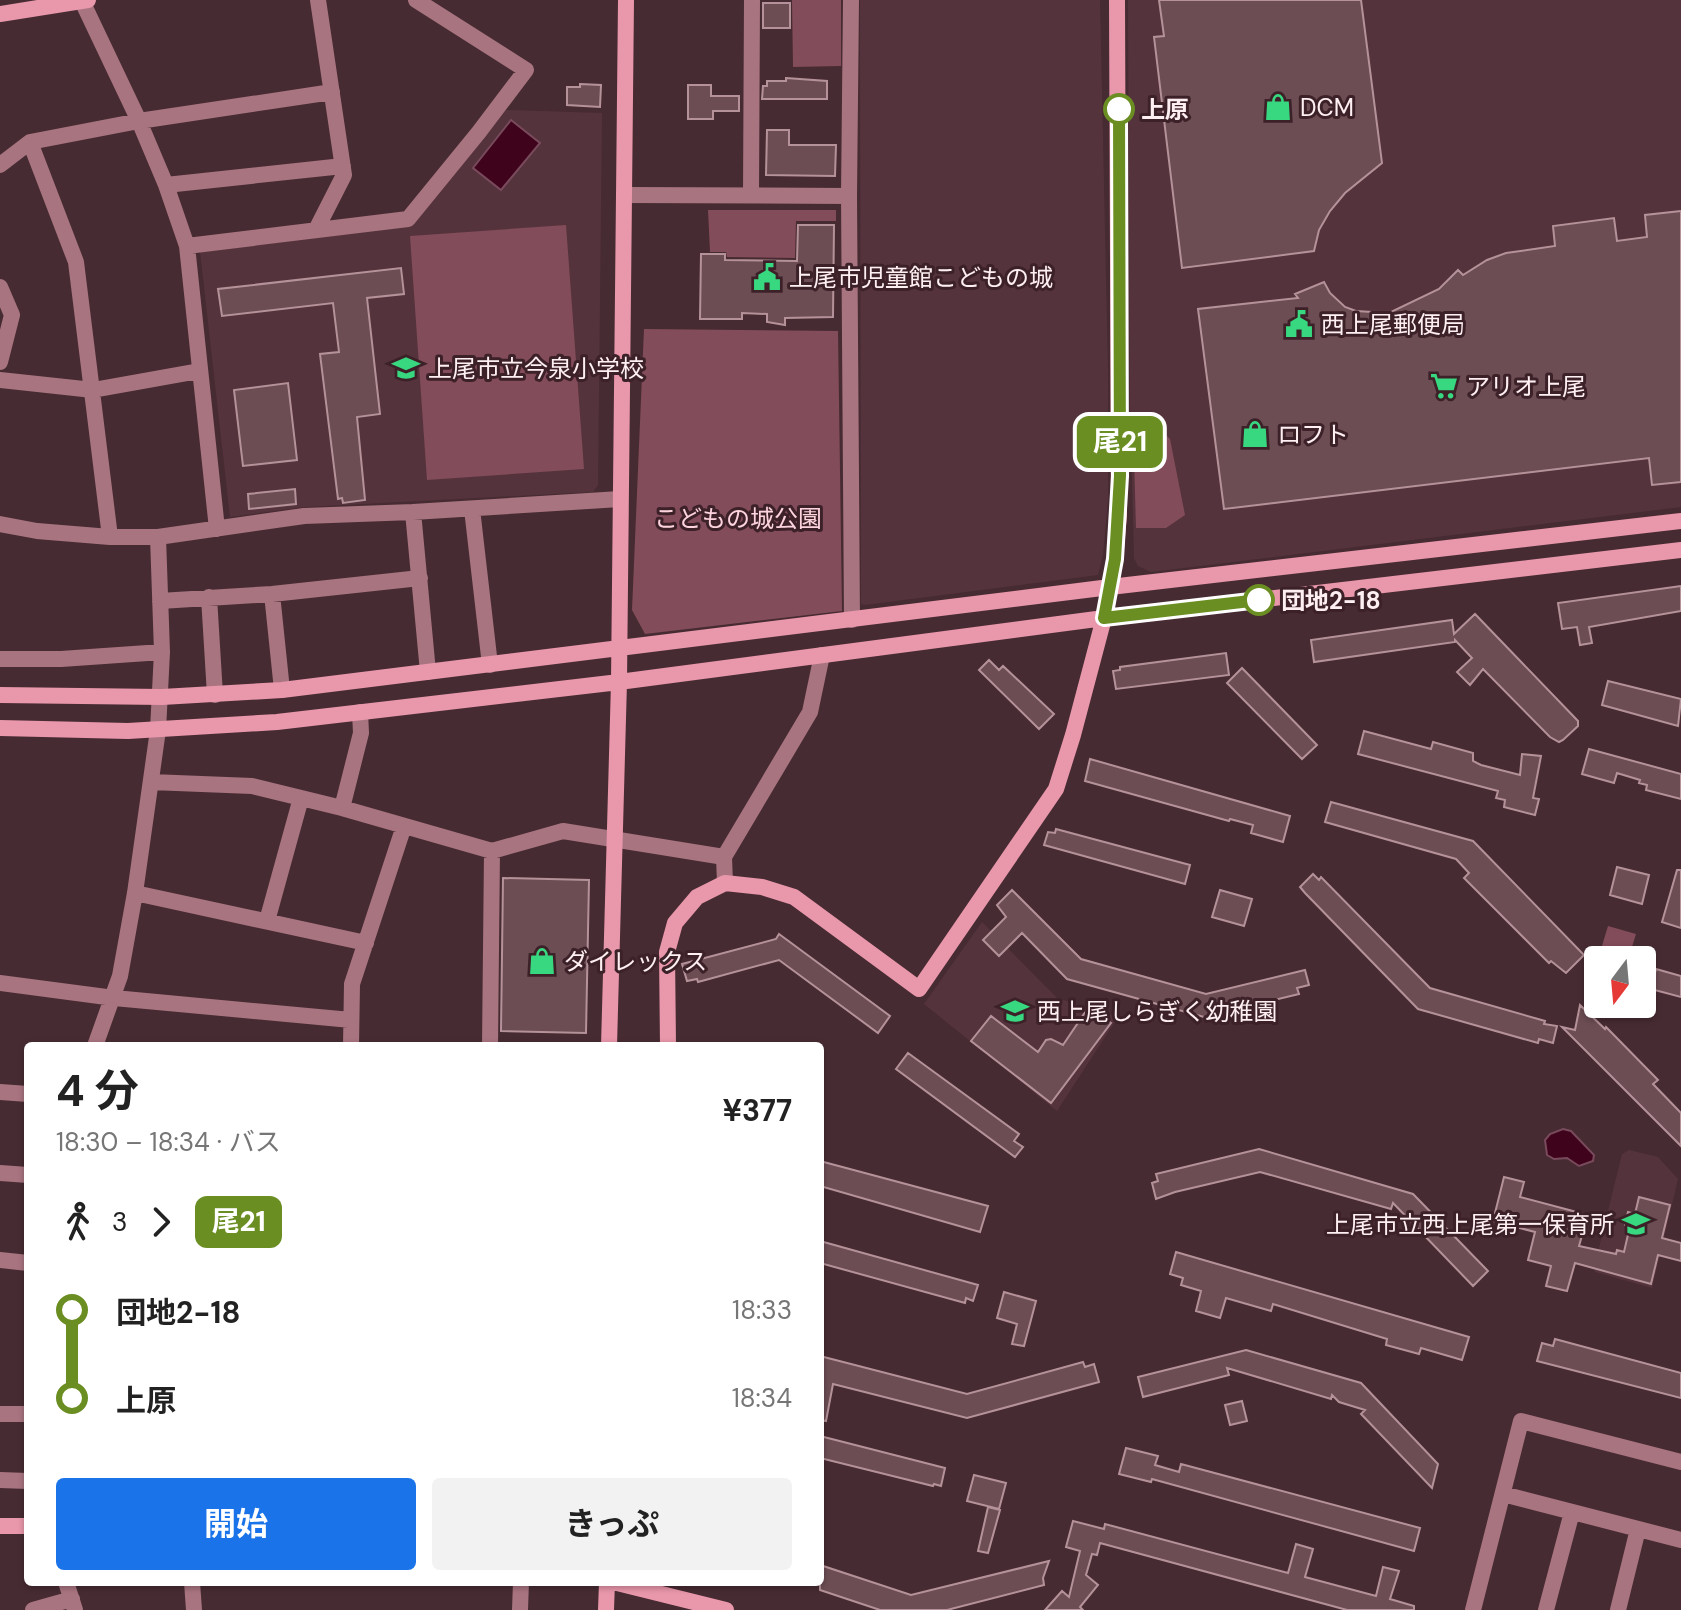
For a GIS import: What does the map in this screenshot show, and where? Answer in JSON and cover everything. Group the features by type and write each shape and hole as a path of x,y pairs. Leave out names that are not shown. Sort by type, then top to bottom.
{"street":[{"path":"0,14 88,0"},
{"path":"317,228 344,175 318,0"},
{"path":"187,246 408,219 526,70 416,0"},
{"path":"609,1042 619,682 626,0"},
{"path":"751,194 752,0"},
{"path":"851,0 852,620"},
{"path":"668,1042 667,952 675,923 697,897 725,883 762,887 794,897 919,989 1056,789 1104,618 1119,515 1117,0"},
{"path":"82,1 139,121 187,246 217,529"},
{"path":"0,165 30,142 139,121 332,92"},
{"path":"30,142 76,262 110,537"},
{"path":"166,185 343,166"},
{"path":"624,195 849,196"},
{"path":"0,287 12,315 0,362"},
{"path":"0,380 93,390 199,371"},
{"path":"0,524 37,531 158,537 304,516 620,499"},
{"path":"472,509 490,665"},
{"path":"413,512 428,672"},
{"path":"0,695 162,697 282,690 1110,587 1681,521"},
{"path":"97,1042 114,998 135,893 158,730 162,652 158,537"},
{"path":"0,728 128,731 277,722 619,682 1104,618 1681,550"},
{"path":"160,601 272,594 420,578"},
{"path":"272,594 282,690"},
{"path":"209,597 215,695"},
{"path":"0,659 61,659 162,652"},
{"path":"725,883 724,857 810,712 822,655"},
{"path":"342,808 361,733 360,712"},
{"path":"151,782 252,786 492,851 563,831 724,857"},
{"path":"267,921 301,798"},
{"path":"351,1042 352,984 404,826"},
{"path":"490,1042 492,851"},
{"path":"135,893 366,943"},
{"path":"0,983 114,998 351,1020"},
{"path":"0,1092 24,1094"},
{"path":"0,1173 24,1175"},
{"path":"0,1260 24,1263"},
{"path":"0,1414 24,1414"},
{"path":"1473,1610 1521,1421 1681,1462"},
{"path":"0,1480 24,1481"},
{"path":"1503,1494 1681,1540"},
{"path":"1546,1610 1572,1512"},
{"path":"0,1526 24,1526"},
{"path":"1618,1610 1638,1529"},
{"path":"192,1586 194,1610"},
{"path":"520,1610 521,1586"},
{"path":"606,1610 607,1586"},
{"path":"626,1586 689,1605 726,1610"},
{"path":"33,1610 74,1604"}],"shaded area":[{"path":"860,0 1100,0 1108,500 1098,575 861,604"},
{"path":"1128,0 1681,0 1681,507 1151,572 1138,566 1134,558 1130,403"},
{"name":"上尾市立今泉小学校","path":"505,110 602,113 598,485 593,492 305,507 230,517 200,251 411,225"},
{"path":"511,120 540,143 501,190 473,168"},
{"name":"西上尾しらぎく幼稚園","path":"982,922 1057,998 1118,1017 1057,1111 924,1004"},
{"path":"1563,1129 1571,1131 1594,1155 1593,1161 1579,1166 1567,1158 1554,1159 1547,1155 1545,1140 1550,1134"},
{"name":"上尾市立西上尾第一保育所","path":"1629,1150 1658,1157 1678,1179 1652,1288 1595,1272 1594,1268 1622,1154"}],"green space":[{"path":"792,0 841,0 841,66 793,67"},
{"path":"708,210 836,210 836,221 796,221 795,258 727,257 726,252 710,252"},
{"path":"566,225 584,469 427,480 410,236"},
{"name":"こどもの城公園","path":"644,329 838,331 842,611 645,634 632,610"},
{"path":"1153,422 1170,439 1185,515 1166,528 1136,528 1133,423"},
{"path":"1608,926 1636,934 1632,946 1602,946"}],"building":[{"path":"1159,0 1361,0 1382,163 1345,193 1330,211 1319,230 1314,251 1182,268 1154,37 1164,36"},
{"path":"763,3 790,3 790,28 763,28"},
{"path":"786,78 827,81 827,99 762,99 763,86 767,86 767,81 786,81"},
{"path":"580,84 601,85 600,107 567,105 567,87 580,87"},
{"path":"688,85 711,85 711,96 739,96 739,111 713,111 713,119 688,119"},
{"path":"767,130 789,130 789,145 836,145 835,176 766,175"},
{"name":"アリオ上尾","path":"1681,211 1681,482 1652,485 1649,458 1224,509 1198,309 1298,298 1295,294 1324,282 1330,293 1345,307 1356,311 1389,313 1439,289 1458,270 1463,275 1487,260 1506,253 1555,246 1553,226 1614,218 1617,241 1647,237 1645,215"},
{"name":"上尾市児童館こどもの城","path":"798,225 834,225 833,317 785,318 785,325 767,322 767,314 742,313 742,319 700,319 701,254 725,254 725,260 797,261"},
{"path":"401,268 404,294 367,298 380,414 357,417 365,500 343,503 342,498 338,499 320,354 339,352 333,303 222,316 218,289"},
{"path":"288,383 297,460 243,466 234,390"},
{"path":"295,489 296,504 249,509 248,494"},
{"path":"1681,586 1681,611 1589,627 1592,643 1580,645 1577,627 1562,629 1558,603"},
{"path":"1475,614 1578,721 1578,726 1563,740 1559,742 1550,737 1483,669 1470,685 1457,672 1472,658 1455,640 1314,662 1311,640 1452,620 1454,634"},
{"path":"1226,653 1229,675 1116,689 1113,671 1120,670 1120,667"},
{"path":"989,660 999,670 1003,666 1054,714 1039,729 979,670"},
{"path":"1242,668 1317,745 1302,759 1227,683"},
{"path":"1608,681 1681,699 1678,726 1602,705"},
{"path":"1364,731 1431,749 1433,742 1473,753 1473,761 1481,765 1520,775 1522,754 1541,756 1533,798 1539,799 1535,815 1504,807 1505,800 1496,798 1498,791 1358,754"},
{"path":"1589,749 1681,774 1681,799 1646,790 1647,785 1639,783 1640,780 1617,773 1614,783 1582,774"},
{"path":"1090,759 1290,816 1283,842 1251,833 1253,825 1085,781"},
{"path":"1331,802 1473,841 1584,955 1566,973 1551,961 1549,963 1464,878 1469,873 1456,859 1325,822"},
{"path":"1056,829 1190,865 1185,884 1044,845 1048,832 1055,833"},
{"path":"1617,867 1649,875 1642,904 1610,895"},
{"path":"1677,870 1681,870 1681,928 1662,922"},
{"path":"1313,874 1319,880 1321,877 1430,988 1557,1026 1553,1043 1539,1039 1538,1043 1418,1009 1300,887"},
{"path":"503,878 589,880 586,1033 501,1031"},
{"path":"1012,890 1081,959 1206,994 1305,970 1309,985 1297,988 1299,994 1204,1017 1067,979 1022,933 999,956 983,940 1006,917 997,905"},
{"path":"1220,890 1252,899 1244,926 1212,917"},
{"path":"779,934 890,1016 878,1033 779,960 698,982 697,979 687,981 682,964 776,939"},
{"path":"1656,969 1681,976 1681,997 1656,990"},
{"path":"1580,1005 1584,1009 1584,1018 1594,1018 1606,1027 1658,1080 1653,1084 1681,1113 1681,1146 1562,1027 1575,1030"},
{"path":"1088,1008 1111,1023 1051,1103 971,1041 991,1016 1038,1052 1046,1040 1063,1045"},
{"path":"908,1053 1019,1134 1014,1141 1023,1147 1015,1157 896,1069"},
{"path":"1259,1149 1413,1194 1488,1271 1473,1286 1393,1203 1391,1209 1260,1172 1156,1199 1152,1183 1158,1181 1156,1174"},
{"path":"824,1162 988,1206 980,1232 824,1187"},
{"path":"1504,1177 1524,1182 1520,1197 1588,1215 1579,1246 1616,1254 1617,1250 1624,1252 1630,1226 1625,1225 1628,1212 1635,1214 1639,1197 1670,1205 1662,1238 1681,1243 1681,1261 1658,1255 1651,1284 1575,1263 1567,1291 1546,1286 1551,1266 1528,1260 1535,1232 1493,1221"},
{"path":"824,1242 978,1285 973,1301 966,1298 965,1303 824,1264"},
{"path":"1176,1252 1469,1337 1462,1360 1421,1348 1419,1354 1386,1345 1387,1339 1273,1304 1271,1311 1226,1298 1220,1318 1196,1311 1201,1291 1181,1285 1183,1278 1170,1274"},
{"path":"1004,1292 1036,1301 1024,1346 1012,1344 1017,1324 997,1318"},
{"path":"1555,1339 1681,1373 1681,1398 1537,1361 1542,1343 1553,1346"},
{"path":"1246,1350 1361,1383 1438,1464 1432,1488 1361,1414 1365,1410 1339,1402 1332,1395 1331,1399 1227,1368 1229,1375 1143,1397 1138,1377"},
{"path":"824,1357 967,1394 1083,1362 1085,1367 1094,1364 1099,1382 967,1418 833,1384 826,1421"},
{"path":"1242,1401 1247,1421 1230,1425 1225,1405"},
{"path":"824,1437 945,1468 941,1486 824,1459"},
{"path":"1126,1448 1158,1456 1155,1465 1179,1472 1181,1464 1420,1528 1414,1551 1152,1479 1151,1482 1119,1474"},
{"path":"974,1475 1006,1483 999,1509 967,1501"},
{"path":"988,1507 1000,1510 988,1553 978,1551"},
{"path":"1073,1521 1104,1529 1105,1524 1288,1573 1296,1544 1313,1549 1305,1577 1376,1596 1383,1567 1399,1571 1390,1599 1414,1606 1414,1610 1347,1610 1100,1543 1097,1555 1092,1554 1086,1575 1098,1585 1080,1607 1083,1610 1045,1610 1062,1591 1069,1597 1080,1551 1066,1547"},
{"path":"1049,1561 1043,1578 1044,1585 947,1610 880,1610 820,1590 820,1586 824,1586 824,1566 911,1595"}],"bus line":[{"name":"尾21","path":"1119,109 1119,515 1104,618 1259,600"}],"place":[{"name":"DCM","path":"1278,107"},
{"name":"上原","path":"1119,109"},
{"name":"上尾市児童館こどもの城","path":"767,277"},
{"name":"西上尾郵便局","path":"1299,324"},
{"name":"上尾市立今泉小学校","path":"406,368"},
{"name":"アリオ上尾","path":"1444,386"},
{"name":"ロフト","path":"1255,434"},
{"name":"団地2-18","path":"1259,600"},
{"name":"ダイレックス","path":"542,961"},
{"name":"西上尾しらぎく幼稚園","path":"1015,1011"},
{"name":"上尾市立西上尾第一保育所","path":"1636,1224"}]}
